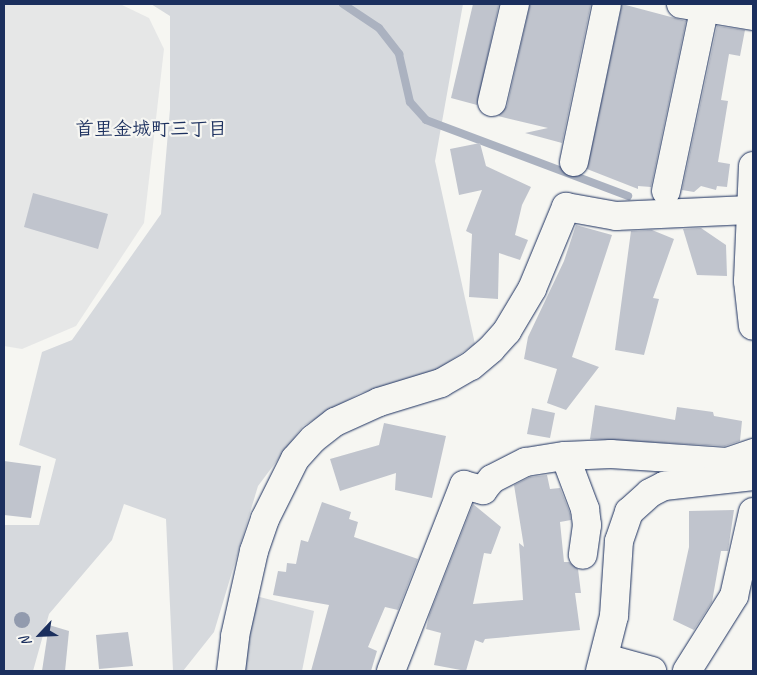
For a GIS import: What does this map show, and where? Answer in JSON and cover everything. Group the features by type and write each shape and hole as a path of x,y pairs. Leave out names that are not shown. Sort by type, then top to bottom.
{"street":[{"path":"492,102 515,4"},
{"path":"574,162 607,4"},
{"path":"666,191 692,7 753,16"},
{"path":"753,166 749,210 748,281 753,326"},
{"path":"231,671 235,636 254,551 272,503 295,459 313,439 335,422 379,402 441,383 472,366 491,349 507,330 532,289 566,207 616,216 749,210"},
{"path":"391,671 464,485 483,490 492,479 526,462 565,456 611,454 727,462 753,452"},
{"path":"565,456 585,509 587,525 584,556"},
{"path":"652,671 603,664 614,616 619,541 629,512 650,493 664,486 753,476"},
{"path":"687,671 734,596 753,512"}],"shaded area":[{"path":"4,4 120,4 149,18 164,49 144,223 76,326 22,349 4,346"},
{"path":"151,4 463,4 435,161 475,344 425,378 360,393 303,426 258,486 214,632 183,671 173,671 166,519 124,504 112,540 49,614 33,671 4,671 4,525 39,525 56,459 19,445 42,352 72,340 161,214 170,109 170,16"},
{"path":"252,595 314,611 302,671 240,671"}],"building":[{"path":"473,4 499,4 477,105 451,98"},
{"path":"530,4 591,4 562,143 525,133 548,128 498,116 507,106"},
{"path":"622,4 686,21 651,187 638,186 638,189 587,169"},
{"path":"717,26 745,30 740,56 729,54 721,100 728,101 718,162 730,164 727,187 717,186 716,190 701,186 694,192 682,190"},
{"path":"480,143 486,166 531,187 522,205 515,235 528,240 520,260 499,253 498,299 469,297 472,234 466,231 482,190 459,195 450,149"},
{"path":"33,193 108,214 98,249 24,227"},
{"path":"576,225 612,235 572,357 599,367 566,410 547,403 557,369 524,359 528,337 564,261"},
{"path":"701,228 726,245 727,276 697,275 683,229"},
{"path":"652,230 674,239 653,298 659,299 644,355 615,350 631,231"},
{"path":"595,405 675,420 677,407 713,412 714,416 742,421 740,441 725,446 590,439"},
{"path":"532,408 555,413 550,438 527,434"},
{"path":"384,423 446,436 432,498 395,490 396,473 340,491 330,459 379,445"},
{"path":"4,461 41,466 31,518 4,515"},
{"path":"547,475 550,489 560,488 570,513 571,520 560,522 564,562 569,562 578,569 581,593 575,593 580,630 485,639 483,643 475,640 466,671 434,665 441,633 426,629 429,616 473,504 501,527 491,554 484,553 473,604 523,600 519,543 524,547 514,485 530,477"},
{"path":"322,502 351,512 349,519 358,522 354,537 418,559 398,610 385,607 368,647 377,651 371,671 311,671 329,605 273,595 278,571 286,572 287,563 296,564 301,540 308,542"},
{"path":"734,510 728,551 721,551 712,602 694,630 673,620 689,547 689,511"},
{"path":"49,625 69,631 65,671 42,671"},
{"path":"128,632 133,666 99,669 96,635"}],"waterway":[{"path":"343,4 379,28 399,54 410,102 426,120 628,196"}],"district":[{"name":"首里金城町三丁目","path":"151,130"}]}
